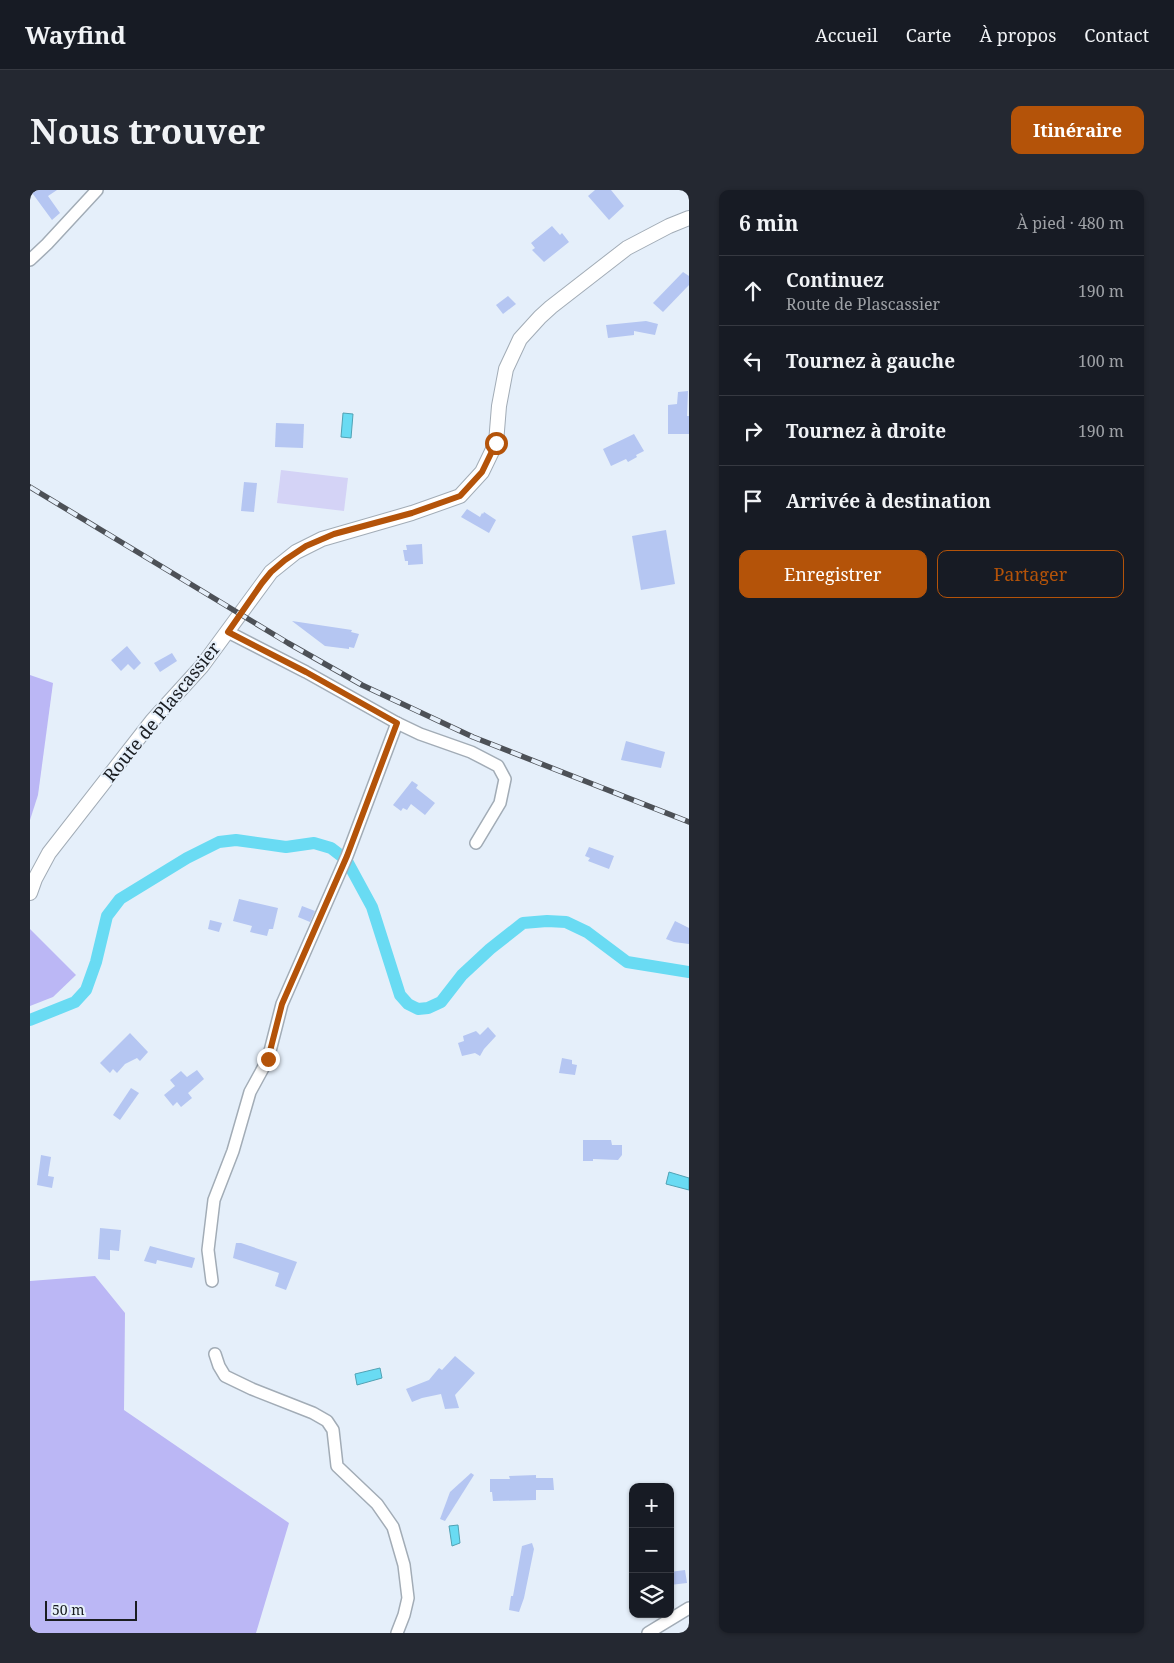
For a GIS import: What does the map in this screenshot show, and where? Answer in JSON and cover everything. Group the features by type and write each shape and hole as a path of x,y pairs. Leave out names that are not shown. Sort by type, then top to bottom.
{"street":[{"path":"30,260 97,190"},
{"name":"Route de Plascassier","path":"30,893 49,853 152,721 202,666 271,572 306,546 334,534 412,513 460,496 482,472 496,443 499,406 506,369 520,339 540,317 627,248 669,226 689,218"},
{"path":"228,632 306,672 397,723 420,734 471,752 498,766 505,778 500,803 476,843"},
{"path":"212,1281 208,1250 214,1200 233,1151 250,1092 268,1059 282,1004 347,856 397,723"},
{"path":"215,1354 225,1376 312,1413 327,1421 333,1430 337,1466 377,1504 393,1528 404,1565 408,1598 404,1615 396,1633"},
{"path":"648,1633 689,1608"}],"shaded area":[{"path":"281,470 348,478 344,511 277,503"},
{"path":"30,675 53,683 38,795 30,820"},
{"path":"30,929 76,975 53,997 30,1006"},
{"path":"95,1276 125,1313 124,1410 289,1523 256,1633 30,1633 30,1281"}],"water":[{"path":"343,413 353,414 351,438 341,437"},
{"path":"669,1172 689,1178 689,1190 666,1184"},
{"path":"380,1368 382,1378 357,1385 355,1374"},
{"path":"458,1525 460,1543 452,1546 449,1526"}],"building":[{"path":"30,190 57,190 48,196 60,213 52,220"},
{"path":"595,190 611,190 624,206 609,220 588,196"},
{"path":"552,226 560,235 562,233 569,242 544,262 532,250 535,248 531,243"},
{"path":"683,272 689,276 689,285 663,312 653,303"},
{"path":"508,296 516,304 503,314 496,305"},
{"path":"646,321 658,324 655,335 634,331 634,335 608,338 606,325"},
{"path":"688,391 687,416 689,416 689,434 668,434 668,405 677,404 678,392"},
{"path":"276,423 304,424 303,448 275,447"},
{"path":"634,434 644,451 628,462 626,459 611,466 603,449"},
{"path":"244,482 257,483 254,512 241,511"},
{"path":"467,509 480,517 484,512 496,520 489,533 461,517"},
{"path":"666,530 675,584 641,590 632,536"},
{"path":"422,544 423,564 408,565 408,561 405,561 403,550 407,550 406,545"},
{"path":"292,621 352,630 351,632 359,634 354,648 325,646"},
{"path":"127,646 141,663 134,670 128,664 121,671 111,660"},
{"path":"172,653 177,661 160,672 154,663"},
{"path":"626,741 665,752 661,768 621,760"},
{"path":"412,781 418,785 416,788 435,803 425,815 411,804 407,810 403,808 401,811 393,805"},
{"path":"589,847 614,856 609,869 588,861 590,858 585,856"},
{"path":"239,899 278,908 273,929 269,929 267,936 250,932 252,926 233,921"},
{"path":"302,906 315,911 310,922 298,917"},
{"path":"210,920 222,923 219,932 208,929"},
{"path":"675,921 689,928 689,944 666,939"},
{"path":"488,1027 496,1036 480,1056 475,1053 462,1056 458,1043 464,1041 463,1036 476,1031 480,1035"},
{"path":"130,1033 148,1052 140,1061 137,1058 125,1064 117,1073 113,1069 110,1073 100,1063"},
{"path":"562,1058 572,1060 572,1064 577,1065 575,1075 559,1073"},
{"path":"197,1070 204,1079 188,1093 192,1098 181,1107 177,1102 173,1106 164,1095 175,1086 170,1080 181,1071 187,1077"},
{"path":"131,1088 139,1093 120,1120 113,1115"},
{"path":"583,1140 611,1140 612,1145 622,1145 622,1155 618,1160 593,1159 593,1161 583,1161"},
{"path":"41,1155 51,1157 48,1176 54,1177 52,1188 37,1185"},
{"path":"100,1228 121,1230 119,1251 110,1250 110,1260 98,1259"},
{"path":"236,1243 297,1262 286,1290 275,1286 279,1273 233,1258"},
{"path":"150,1246 195,1258 192,1268 157,1260 156,1264 144,1261"},
{"path":"455,1356 475,1373 455,1395 459,1408 445,1409 441,1394 412,1402 406,1389 429,1380 439,1368 442,1370"},
{"path":"471,1473 474,1475 445,1521 440,1519 450,1492"},
{"path":"536,1475 536,1478 553,1478 554,1490 536,1490 536,1500 493,1501 492,1492 490,1492 490,1479 510,1479 509,1476"},
{"path":"532,1543 534,1549 524,1598 519,1612 509,1610 522,1546"},
{"path":"685,1570 687,1583 674,1585 674,1571"}],"waterway":[{"path":"30,1020 75,1002 86,990 96,962 107,916 120,899 187,858 219,842 236,840 286,847 314,843 331,848 344,858"},
{"path":"347,861 372,907 400,995 408,1004 418,1009 428,1008 441,1002 462,975 490,949 523,923 566,922 587,932 627,962 689,972"}],"railway":[{"path":"30,487 288,643 362,685 473,737 689,822"}],"route":[{"path":"268,1059 282,1004 347,856 397,723 306,672 228,632 254,593 271,572 285,560 306,546 334,534 412,513 460,496 482,472 496,443"}]}
